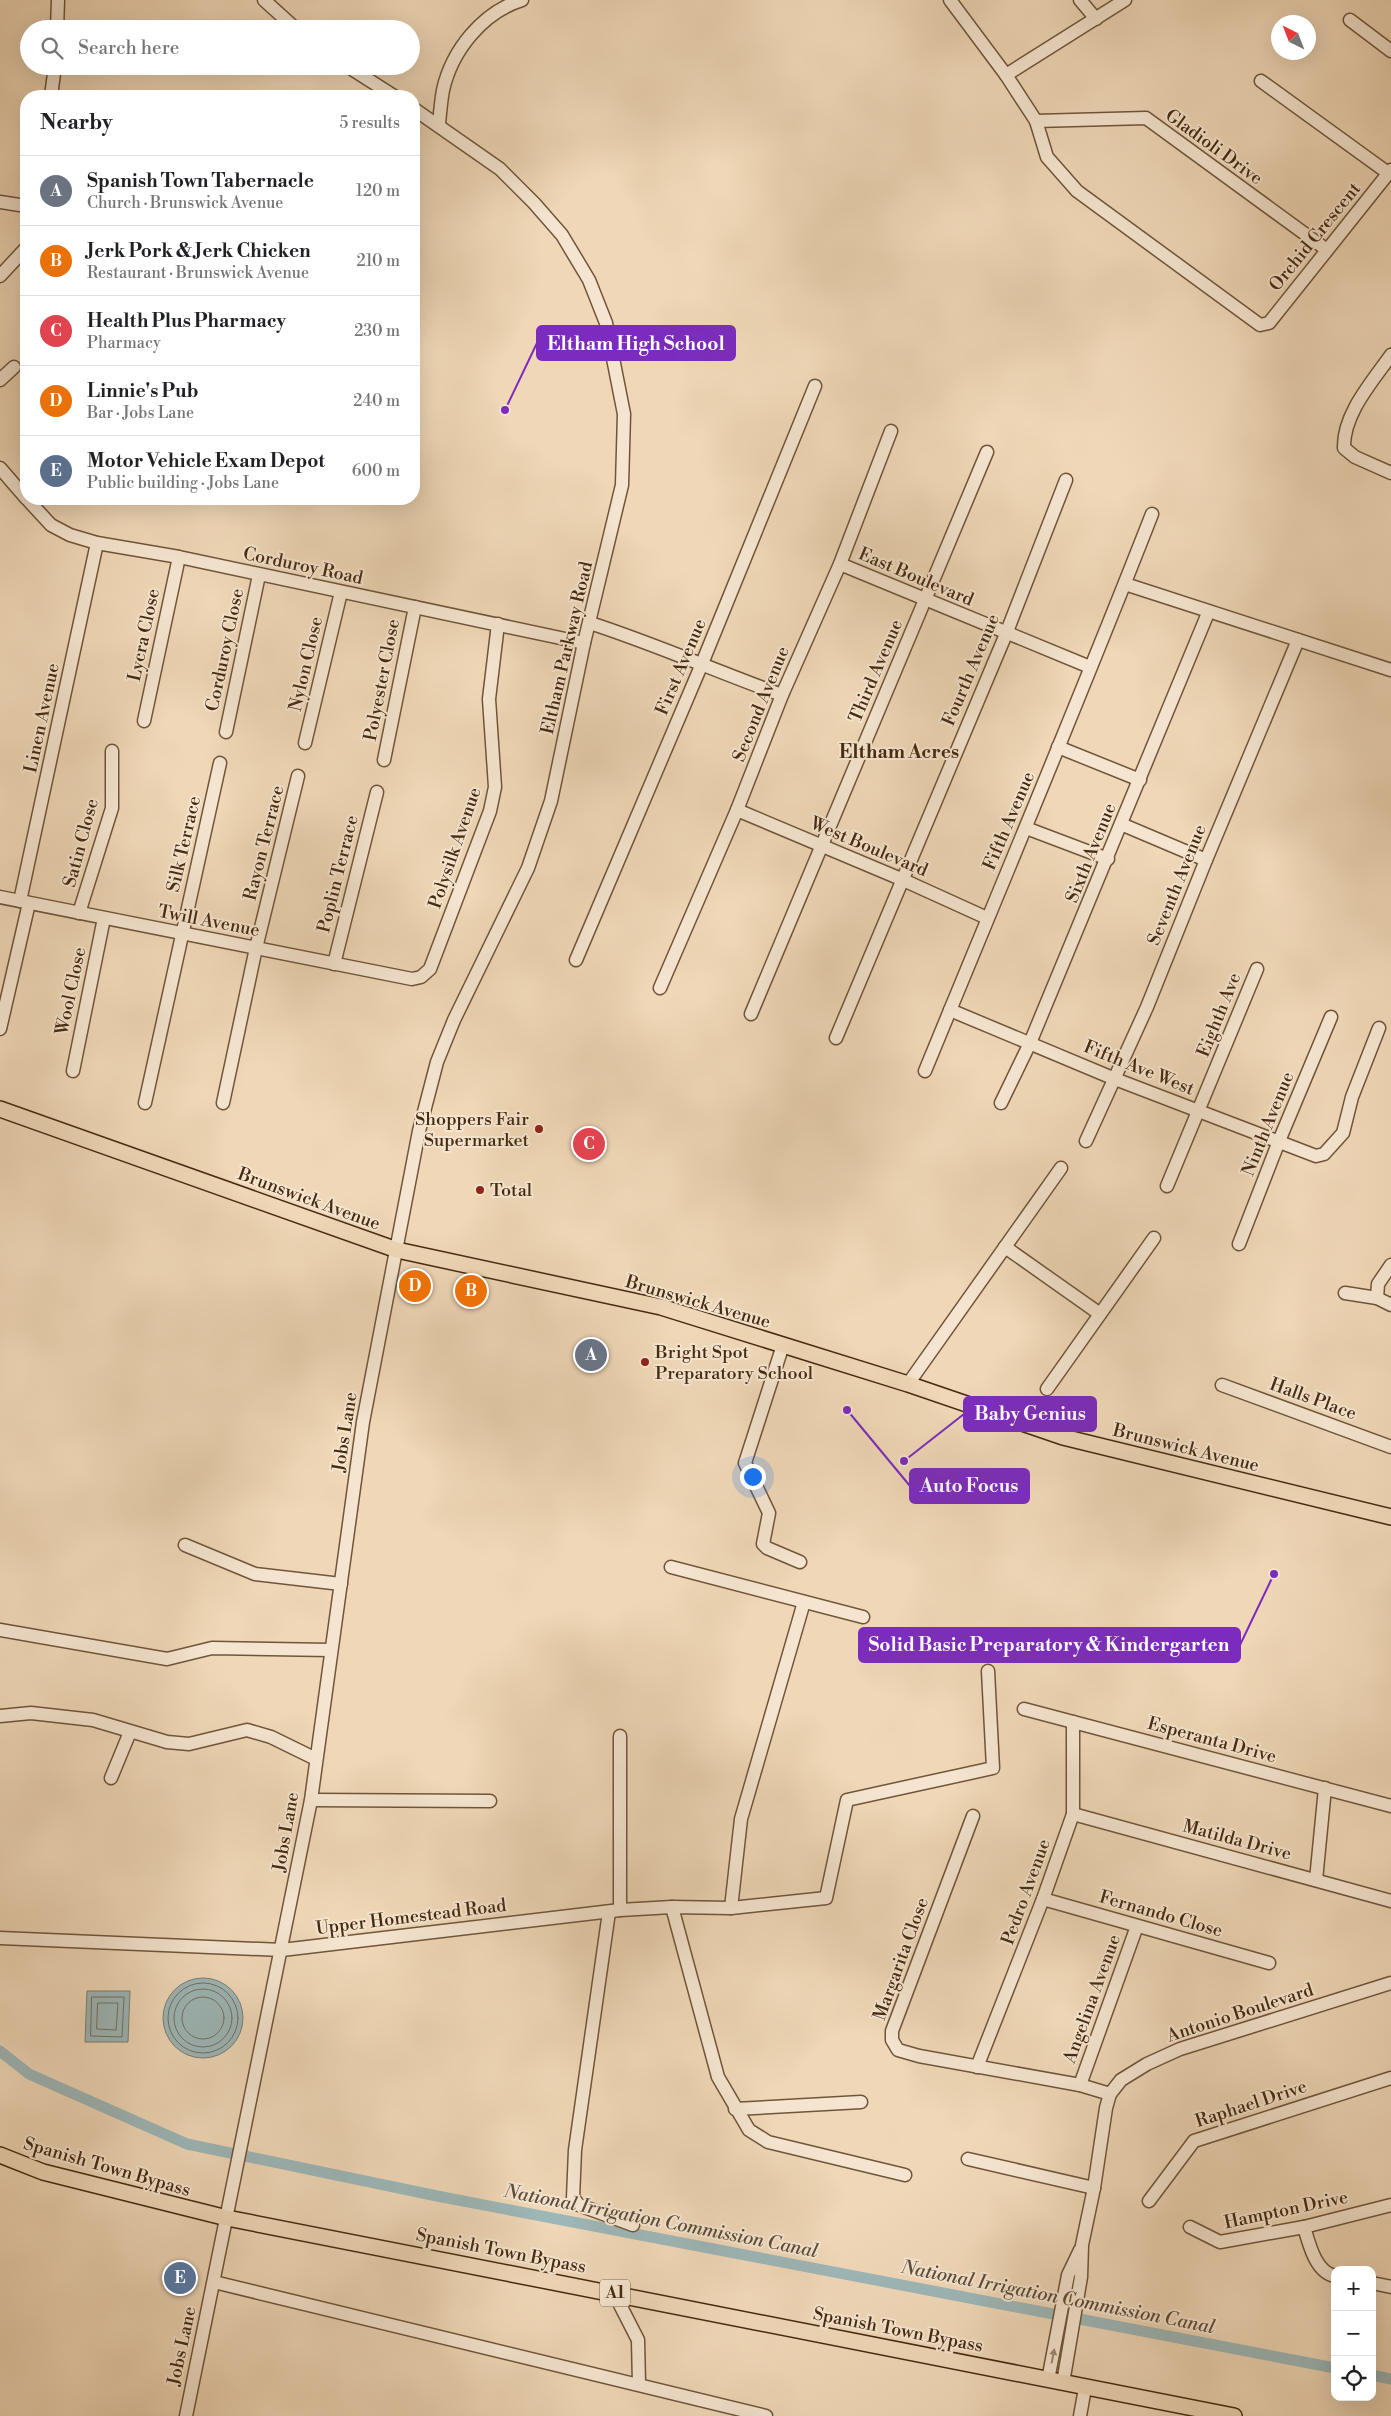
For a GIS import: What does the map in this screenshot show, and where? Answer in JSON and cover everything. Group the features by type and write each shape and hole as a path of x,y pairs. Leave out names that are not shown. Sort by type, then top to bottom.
{"main road":[{"name":"Brunswick Avenue","path":"0,1109 397,1250 661,1307 908,1384 1063,1437 1391,1517"},
{"name":"Spanish Town Bypass","path":"0,2155 43,2172 227,2218 1234,2416"}],"street":[{"path":"57,20 58,0"},
{"path":"264,0 286,20"},
{"path":"439,124 443,89 454,63 476,28 491,14 522,0"},
{"path":"950,0 1006,75 1036,121"},
{"path":"1080,0 1096,19"},
{"path":"1006,75 1125,0"},
{"path":"1350,20 1391,51"},
{"path":"52,90 54,75"},
{"path":"361,75 385,90"},
{"path":"1261,81 1390,172"},
{"name":"Eltham Parkway Road","path":"397,1250 419,1131 437,1062 454,1020 528,868 551,801 584,643 622,485 624,414 606,323 589,280 562,235 534,202 500,169 420,112"},
{"name":"Gladioli Drive","path":"1036,121 1146,118 1327,250"},
{"name":"Orchid Crescent","path":"1036,121 1047,157 1077,191 1260,325 1265,325 1390,172"},
{"path":"0,202 20,205"},
{"path":"0,276 20,254"},
{"path":"1391,355 1360,399 1343,433 1344,448 1354,457 1391,473"},
{"path":"0,380 14,367"},
{"name":"First Avenue","path":"576,960 701,666 815,386"},
{"name":"Second Avenue","path":"660,988 737,810 782,695 840,564 891,431"},
{"name":"Third Avenue","path":"751,1014 987,452"},
{"name":"Corduroy Road","path":"0,468 20,490"},
{"name":"Fourth Avenue","path":"836,1038 901,879 1006,634 1066,480"},
{"name":"Corduroy Road","path":"33,505 52,525 70,535 97,543 179,557 584,643"},
{"name":"Fifth Avenue","path":"925,1071 1026,828 1152,514"},
{"name":"Linen Avenue","path":"0,1028 97,543"},
{"name":"Lycra Close","path":"144,721 179,557"},
{"name":"East Boulevard","path":"840,564 1090,667"},
{"name":"Corduroy Close","path":"226,732 259,575"},
{"path":"1125,584 1208,613 1391,670"},
{"name":"Nylon Close","path":"305,743 341,592"},
{"name":"Polyester Close","path":"384,760 415,607"},
{"name":"Sixth Avenue","path":"1001,1103 1030,1043 1108,859 1208,613"},
{"path":"590,623 627,635 701,666 782,695"},
{"name":"Polysilk Avenue","path":"412,979 421,977 430,969 490,811 495,787 489,699 498,624"},
{"name":"Seventh Avenue","path":"1086,1141 1116,1079 1147,1007 1298,640"},
{"path":"1058,747 1140,780"},
{"name":"Satin Close","path":"79,913 112,808 112,751"},
{"name":"Silk Terrace","path":"145,1103 220,763"},
{"name":"Rayon Terrace","path":"224,1103 256,948 298,776"},
{"name":"Poplin Terrace","path":"334,964 377,792"},
{"name":"West Boulevard","path":"737,810 901,879 987,918"},
{"path":"1121,824 1206,860"},
{"path":"1026,828 1108,859"},
{"name":"Twill Avenue","path":"0,897 412,979"},
{"name":"Wool Close","path":"73,1071 104,918"},
{"name":"Eighth Ave","path":"1167,1186 1257,968"},
{"name":"Fifth Ave West","path":"950,1010 1116,1079 1316,1156 1324,1154 1343,1133 1352,1098 1379,1028"},
{"name":"Ninth Avenue","path":"1240,1244 1279,1141 1331,1017"},
{"path":"908,1384 1061,1168"},
{"path":"1047,1389 1154,1238"},
{"path":"1005,1247 1100,1314"},
{"name":"Jobs Lane","path":"186,2416 311,1800 363,1422 397,1250"},
{"path":"1376,1298 1378,1284 1391,1265"},
{"path":"1345,1293 1376,1298 1391,1305"},
{"path":"783,1345 745,1463 769,1514 765,1546 800,1562"},
{"name":"Halls Place","path":"1222,1385 1391,1447"},
{"path":"185,1545 256,1574 341,1584"},
{"path":"671,1567 863,1617"},
{"path":"731,1908 741,1819 804,1602"},
{"path":"0,1630 167,1659 212,1648 331,1650"},
{"name":"Upper Homestead Road","path":"0,1938 282,1950 614,1911 672,1907 731,1908 826,1898 846,1800 993,1768 988,1670"},
{"name":"Esperanta Drive","path":"1024,1709 1391,1806"},
{"path":"0,1716 31,1713 93,1720 167,1742 189,1744 247,1730 271,1737 316,1759"},
{"name":"Pedro Avenue","path":"977,2068 1044,1899 1073,1814 1072,1722"},
{"path":"111,1778 130,1732"},
{"path":"620,1736 614,1911 575,2150 574,2198 579,2205 634,2225"},
{"path":"1316,1880 1325,1788"},
{"path":"311,1800 490,1801"},
{"name":"Matilda Drive","path":"1073,1814 1391,1901"},
{"name":"Margarita Close","path":"973,1816 892,2031 892,2040 898,2050 977,2068 1080,2085 1110,2094"},
{"name":"Fernando Close","path":"1044,1899 1269,1963"},
{"path":"672,1907 718,2077 749,2130 768,2142 905,2175"},
{"name":"Angelina Avenue","path":"1080,2085 1138,1926"},
{"name":"Antonio Boulevard","path":"1110,2094 1121,2080 1147,2064 1180,2049 1391,1983"},
{"name":"Raphael Drive","path":"1149,2201 1194,2141 1391,2078"},
{"path":"1055,2382 1072,2334 1081,2277 1082,2245 1110,2094"},
{"path":"735,2109 861,2102"},
{"path":"968,2159 1094,2188"},
{"name":"Hampton Drive","path":"1190,2227 1220,2242 1304,2227 1391,2205"},
{"path":"1304,2227 1313,2254 1322,2267 1331,2273"},
{"path":"1055,2382 1057,2331 1061,2309 1068,2275 1082,2245"},
{"path":"214,2282 766,2416"},
{"path":"1376,2284 1391,2286"},
{"path":"614,2293 638,2340 639,2384"},
{"path":"1080,2416 1085,2388"}],"water":[{"path":"203,1978 218,1981 231,1990 240,2003 243,2018 240,2033 231,2046 218,2055 203,2058 188,2055 175,2046 166,2033 163,2018 166,2003 175,1990 188,1981"},
{"path":"87,1991 130,1991 128,2042 85,2042"}],"waterway":[{"name":"National Irrigation Commission Canal","path":"0,2051 29,2074 187,2144 437,2196 1331,2367"},
{"name":"National Irrigation Commission Canal","path":"1376,2376 1391,2379"}],"place":[{"name":"Eltham High School","path":"505,410"},
{"name":"Shoppers Fair Supermarket","path":"539,1129"},
{"name":"Health Plus Pharmacy","path":"589,1144"},
{"name":"Total","path":"480,1190"},
{"name":"Linnie's Pub","path":"415,1286"},
{"name":"Jerk Pork & Jerk Chicken","path":"471,1291"},
{"name":"Spanish Town Tabernacle","path":"591,1355"},
{"name":"Bright Spot Preparatory School","path":"645,1362"},
{"name":"Auto Focus","path":"847,1410"},
{"name":"Baby Genius","path":"904,1461"},
{"name":"Solid Basic Preparatory & Kindergarten","path":"1274,1574"},
{"name":"Motor Vehicle Exam Depot","path":"180,2278"}],"district":[{"name":"Eltham Acres","path":"899,752"}]}
